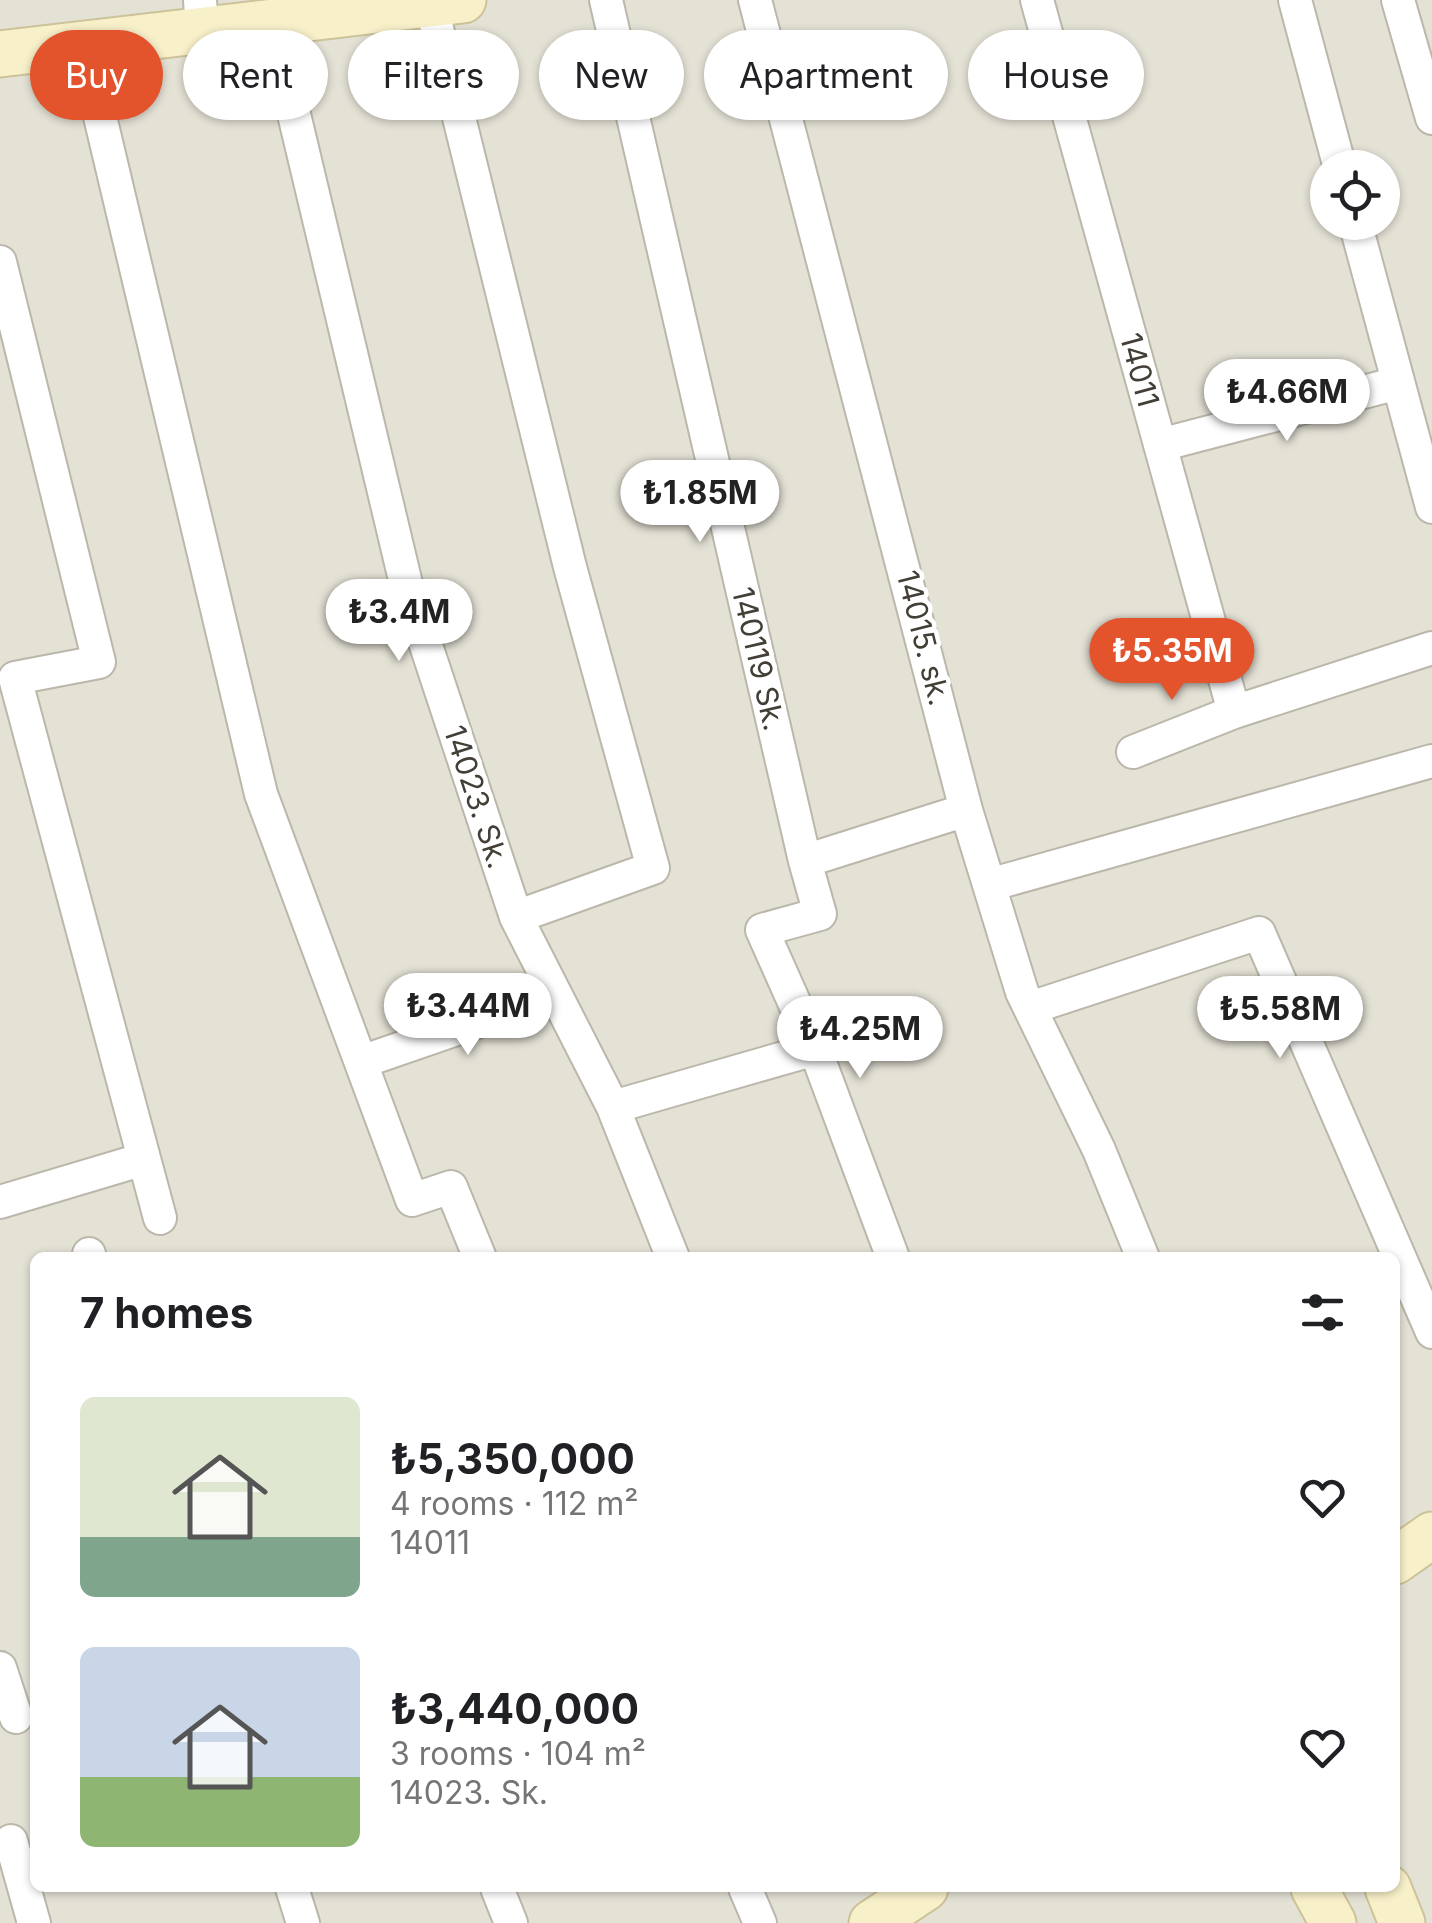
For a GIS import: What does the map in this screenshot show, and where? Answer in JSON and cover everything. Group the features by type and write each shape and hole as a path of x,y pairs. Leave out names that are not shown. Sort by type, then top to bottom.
{"main road":[{"path":"139,30 201,15 272,22 447,2"},
{"path":"0,54 30,50"},
{"path":"1400,1558 1432,1535"},
{"path":"872,1923 918,1892"},
{"path":"1316,1892 1333,1923"},
{"path":"1390,1892 1402,1923"}],"street":[{"name":"140119 Sk.","path":"606,0 820,914 762,930 815,1049"},
{"name":"14015. sk.","path":"755,0 966,810 989,885 1030,1008 1099,1150 1141,1252"},
{"name":"14011","path":"1036,0 1234,712"},
{"path":"1296,0 1335,150"},
{"path":"1398,0 1432,118"},
{"path":"447,2 570,566 654,868 516,917"},
{"name":"14023. Sk.","path":"272,22 407,588 516,917 614,1107 671,1252"},
{"path":"100,120 261,794 412,1200 451,1187 478,1252"},
{"path":"1360,240 1432,507"},
{"path":"0,262 100,662 15,678 12,716 160,1218"},
{"path":"1160,445 1398,383"},
{"path":"1133,752 1234,712 1432,648"},
{"path":"989,885 1432,761"},
{"path":"805,862 966,810"},
{"path":"1030,1008 1258,933 1397,1252"},
{"path":"361,1062 554,996"},
{"path":"614,1107 815,1049 891,1252"},
{"path":"0,1202 144,1159"},
{"path":"1400,1259 1432,1332"},
{"path":"0,1668 17,1717"},
{"path":"11,1841 34,1923"},
{"path":"293,1892 304,1923"},
{"path":"499,1892 511,1923"},
{"path":"747,1892 760,1923"}],"shaded area":[{"path":"0,0 1432,0 1432,1923 0,1923"}]}
